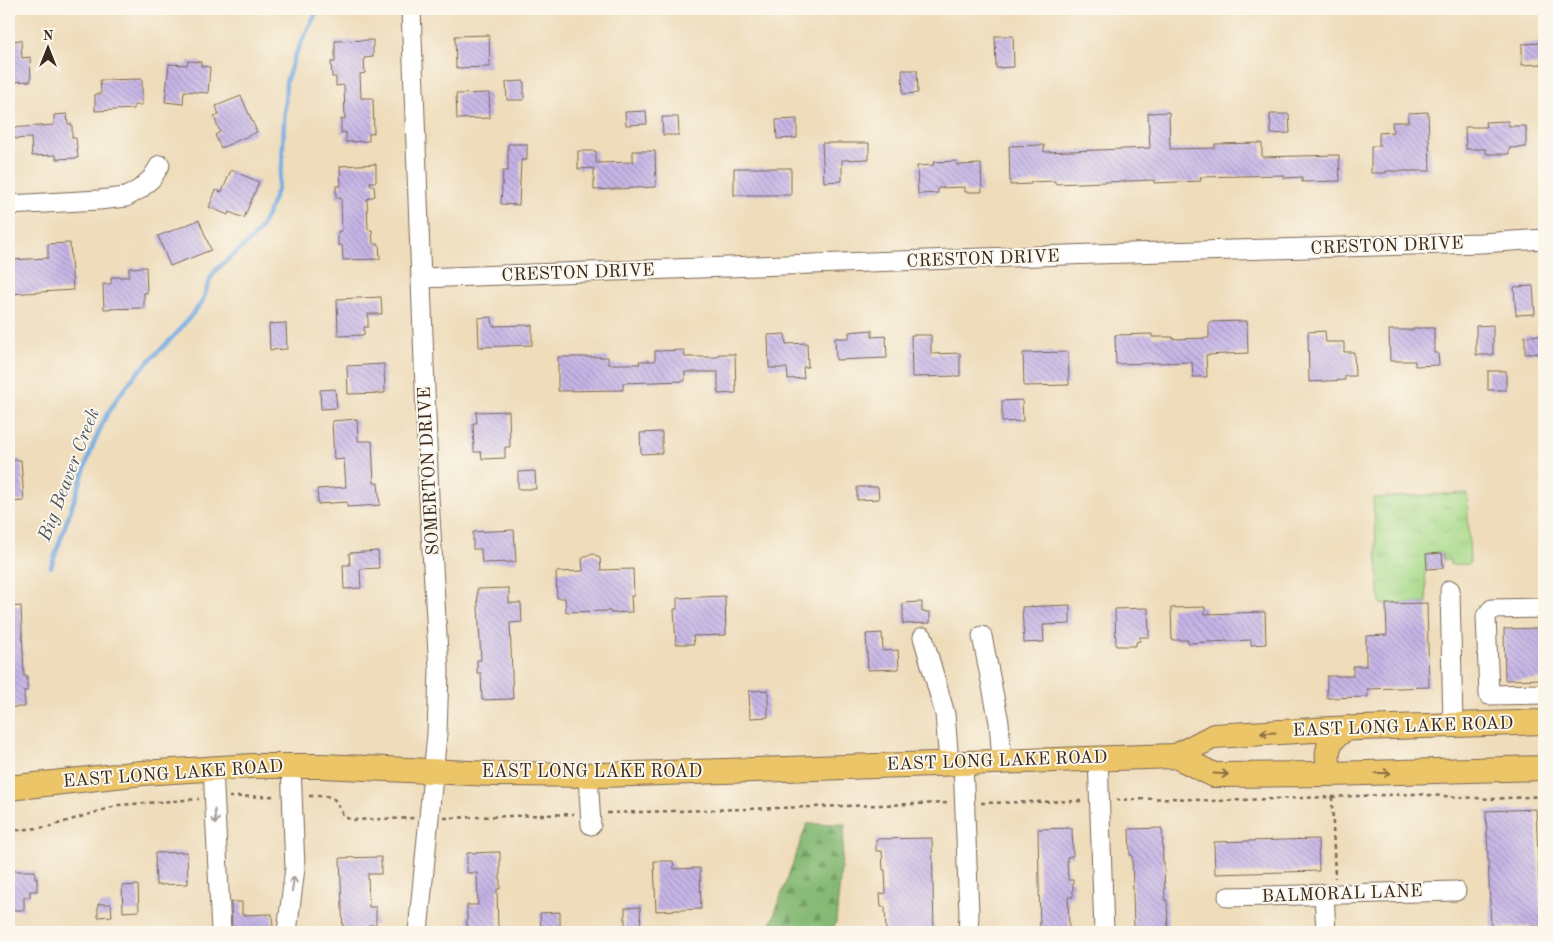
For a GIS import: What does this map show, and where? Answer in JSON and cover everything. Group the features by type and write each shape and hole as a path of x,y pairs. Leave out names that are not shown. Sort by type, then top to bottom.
{"main road":[{"name":"EAST LONG LAKE ROAD","path":"9,788 142,773 213,768 291,766 492,774 588,775 1098,757 1176,756 1214,736 1347,728 1544,722"},
{"path":"1331,786 1327,760 1330,745 1338,733 1347,728"},
{"name":"EAST LONG LAKE ROAD","path":"1176,756 1214,775 1331,786 1544,768"}],"street":[{"name":"SOMERTON DRIVE","path":"411,9 430,498 439,670 437,734 418,932"},
{"path":"9,205 126,197 140,189 152,178 160,164"},
{"name":"CRESTON DRIVE","path":"421,278 1094,254 1481,243 1544,239"},
{"path":"1450,590 1453,725"},
{"path":"1544,608 1492,609 1486,616 1489,695 1544,694"},
{"path":"982,636 999,722 1002,761"},
{"path":"923,637 945,714 956,763 969,914 968,932"},
{"path":"1098,757 1104,932"},
{"path":"287,932 295,868 291,766"},
{"path":"213,768 221,932"},
{"path":"588,775 590,819"},
{"name":"BALMORAL LANE","path":"1228,897 1456,891"},
{"path":"1326,932 1330,894"}],"path":[{"path":"1330,894 1331,786"},
{"path":"1112,800 1172,798 1214,801 1331,786 1492,799 1544,796"},
{"path":"227,797 280,796"},
{"path":"305,796 330,796 335,799 344,817 353,820 418,818"},
{"path":"9,831 48,827 119,806 208,799"},
{"path":"976,803 1085,801"},
{"path":"438,818 590,819 954,803"}],"green space":[{"path":"1467,493 1470,564 1450,565 1450,560 1443,560 1442,553 1426,554 1427,603 1380,604 1373,498"},
{"path":"807,824 845,824 836,922 832,932 768,932"}],"building":[{"path":"489,35 490,67 456,68 455,36"},
{"path":"995,36 1013,36 1014,67 996,68"},
{"path":"21,40 22,58 30,57 31,81 9,82 9,41"},
{"path":"373,40 373,57 364,58 365,73 360,74 361,98 373,98 374,133 369,134 369,141 346,142 346,132 341,133 341,119 345,119 344,85 336,86 336,77 332,77 331,62 335,62 335,41"},
{"path":"1542,43 1542,64 1522,65 1522,44"},
{"path":"188,61 201,62 201,66 210,67 208,93 184,91 183,104 165,102 169,64 187,65"},
{"path":"902,70 917,70 918,93 903,94"},
{"path":"142,79 142,105 134,105 134,109 95,111 95,94 101,94 100,80"},
{"path":"524,81 524,100 507,100 506,82"},
{"path":"489,93 490,118 457,119 456,94"},
{"path":"241,96 257,132 221,148 215,135 220,132 214,117 219,115 216,106"},
{"path":"646,111 647,124 626,125 625,112"},
{"path":"1169,112 1170,149 1215,148 1215,144 1262,143 1262,157 1339,155 1340,181 1302,182 1302,177 1284,178 1284,175 1200,177 1201,181 1154,183 1154,180 1055,184 1055,181 1010,185 1009,146 1044,145 1044,152 1150,148 1148,113"},
{"path":"1428,112 1430,171 1371,173 1371,146 1379,146 1379,133 1393,132 1392,122 1408,122 1408,113"},
{"path":"67,114 68,124 72,124 72,138 76,138 78,158 56,159 56,155 32,156 31,138 9,139 9,128 54,125 54,115"},
{"path":"1270,114 1289,114 1290,133 1271,134"},
{"path":"662,117 678,117 679,135 663,135"},
{"path":"797,119 797,138 777,139 776,120"},
{"path":"1508,121 1509,126 1526,126 1526,147 1509,148 1509,154 1486,154 1486,149 1466,149 1465,127 1486,127 1485,122"},
{"path":"822,143 869,143 869,159 842,160 842,181 824,182"},
{"path":"508,144 527,144 527,160 521,160 519,205 501,204 503,171 508,171"},
{"path":"578,151 596,151 596,163 633,162 633,151 655,151 656,187 594,190 594,168 578,169"},
{"path":"957,161 957,165 981,164 982,192 965,192 965,187 938,188 938,193 918,194 917,166 934,165 933,162"},
{"path":"376,164 376,182 370,182 371,186 374,186 375,196 367,199 368,230 372,230 373,244 379,244 380,259 343,260 342,245 338,245 338,231 342,231 341,198 336,198 336,186 341,186 340,166"},
{"path":"734,168 791,168 791,195 734,195"},
{"path":"231,170 259,182 244,218 229,212 228,215 209,207 216,190 222,192"},
{"path":"199,220 211,250 170,266 158,236"},
{"path":"70,243 73,290 9,294 9,260 48,258 48,244"},
{"path":"146,267 147,293 144,293 144,308 104,309 103,284 111,284 111,277 129,277 129,268"},
{"path":"1533,286 1535,314 1516,315 1514,287"},
{"path":"381,297 382,314 368,314 368,327 364,327 364,335 338,336 337,299"},
{"path":"492,317 493,326 532,325 532,345 479,347 478,318"},
{"path":"1247,321 1248,353 1206,355 1207,377 1193,377 1192,362 1116,364 1115,335 1152,334 1152,337 1173,337 1173,339 1209,338 1209,322"},
{"path":"286,323 287,349 270,350 269,324"},
{"path":"1493,325 1493,355 1476,355 1476,326"},
{"path":"1413,328 1434,328 1434,353 1438,353 1439,365 1415,366 1415,361 1390,361 1389,330 1413,330"},
{"path":"872,330 872,337 886,336 887,358 836,360 835,338 849,338 849,332"},
{"path":"1325,331 1326,342 1344,342 1344,352 1354,352 1355,376 1345,376 1345,380 1309,382 1308,332"},
{"path":"785,334 786,344 807,343 808,367 803,367 804,378 788,379 787,368 769,368 768,335"},
{"path":"911,335 931,335 931,354 960,353 960,376 912,377"},
{"path":"1543,335 1543,353 1525,354 1525,336"},
{"path":"684,350 685,357 718,357 718,354 735,354 736,393 718,394 718,372 685,372 685,381 623,383 623,390 558,391 558,357 608,357 608,364 640,364 639,361 655,361 655,351"},
{"path":"1068,352 1069,385 1024,386 1023,353"},
{"path":"384,364 385,393 348,394 347,366"},
{"path":"1488,371 1506,371 1506,390 1488,390"},
{"path":"335,389 337,408 321,409 320,390"},
{"path":"1022,400 1023,421 1002,422 1002,401"},
{"path":"509,411 510,447 505,447 505,458 482,459 481,452 474,452 473,423 477,423 476,412"},
{"path":"357,419 358,441 372,441 374,483 378,483 380,505 347,507 347,502 318,504 317,489 346,487 344,459 334,460 332,421"},
{"path":"662,432 662,453 641,454 640,433"},
{"path":"9,460 21,460 24,501 9,502"},
{"path":"535,471 536,489 518,489 518,472"},
{"path":"857,487 878,487 879,499 857,500"},
{"path":"514,530 516,562 482,563 481,549 473,549 473,532"},
{"path":"378,551 379,568 360,569 361,588 344,589 343,565 350,565 349,553"},
{"path":"1442,553 1443,568 1427,569 1426,554"},
{"path":"594,554 600,558 601,570 633,569 634,596 631,596 632,612 566,612 565,598 557,598 556,572 583,571 582,559"},
{"path":"509,588 509,603 521,603 522,622 510,623 513,699 482,700 481,673 477,673 477,660 481,660 477,589"},
{"path":"725,596 726,635 693,636 694,644 676,644 674,609 677,609 677,598"},
{"path":"922,602 922,612 930,612 930,623 903,624 903,603"},
{"path":"1427,603 1429,687 1367,689 1368,697 1327,698 1327,676 1353,676 1353,666 1366,666 1366,636 1387,635 1386,604"},
{"path":"1070,605 1070,624 1043,625 1044,642 1024,643 1022,607"},
{"path":"21,606 24,676 27,676 27,691 24,691 25,707 9,707 9,607"},
{"path":"1205,607 1205,614 1265,612 1266,644 1251,645 1251,640 1188,643 1188,640 1172,640 1171,608"},
{"path":"1148,608 1149,637 1140,637 1140,641 1136,642 1136,646 1116,646 1115,609"},
{"path":"1544,628 1544,679 1505,680 1504,629"},
{"path":"882,633 883,651 898,650 899,669 868,670 866,634"},
{"path":"768,690 768,717 750,718 749,691"},
{"path":"1536,809 1541,926 1491,928 1486,811"},
{"path":"1072,828 1073,856 1067,857 1068,880 1073,880 1073,897 1068,897 1069,932 1040,932 1038,829"},
{"path":"1162,828 1168,929 1134,930 1132,855 1130,855 1129,829"},
{"path":"932,838 934,932 886,932 885,907 881,907 880,894 886,893 885,870 883,870 882,851 876,851 876,839"},
{"path":"1318,839 1319,871 1215,874 1214,842"},
{"path":"187,852 188,884 156,885 155,853"},
{"path":"500,852 500,889 497,889 498,932 467,932 467,905 478,905 477,873 467,873 467,853"},
{"path":"381,857 381,874 368,874 369,907 376,907 376,925 369,925 369,932 343,932 340,858"},
{"path":"654,861 673,861 674,869 700,868 701,909 656,911"},
{"path":"9,871 35,871 37,891 30,891 30,897 24,897 24,910 9,910"},
{"path":"138,885 139,911 123,912 122,886"},
{"path":"231,902 242,902 242,915 272,914 273,928 265,928 266,932 232,932"},
{"path":"98,904 111,904 112,916 98,917"},
{"path":"640,907 641,932 625,932 625,908"},
{"path":"560,912 560,932 541,932 540,913"}],"waterway":[{"name":"Big Beaver Creek","path":"51,567 93,445 106,416 136,374 175,335 202,302 211,277 218,268 249,242 258,232 268,213 277,190 282,166 286,82 295,55 318,9"}]}
